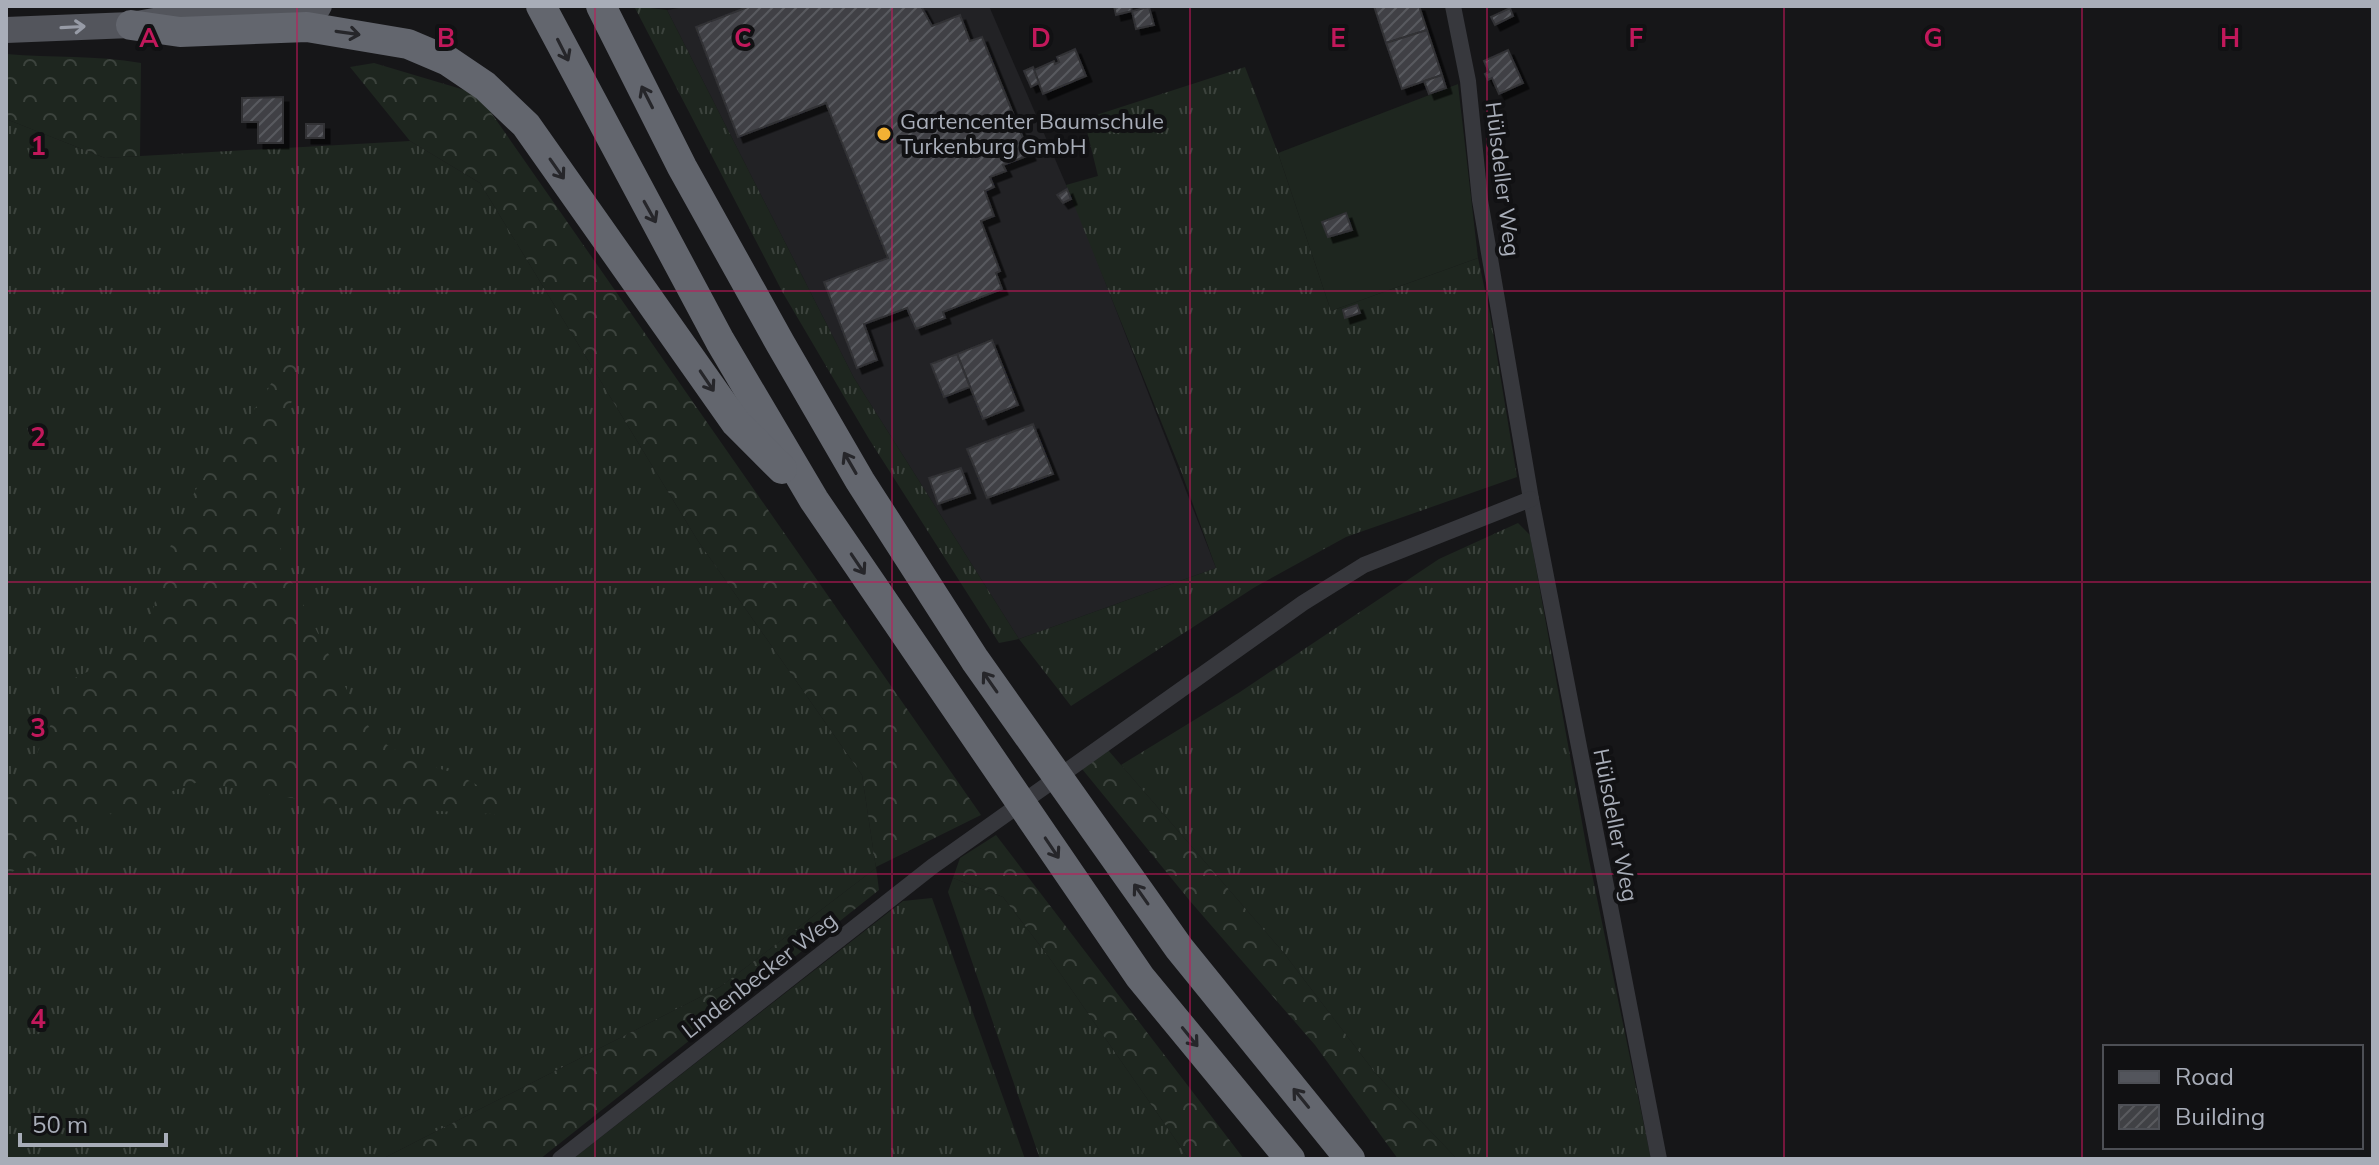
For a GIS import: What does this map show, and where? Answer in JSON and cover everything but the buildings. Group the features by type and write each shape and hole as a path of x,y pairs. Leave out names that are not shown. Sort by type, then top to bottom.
{"highway":[{"path":"541,6 720,341 814,500 1140,977 1290,1159"},
{"path":"601,6 682,167 780,343 860,481 975,660 1179,948 1350,1159"},
{"path":"131,25 180,32 307,27 369,36 408,44 448,61 485,86 526,125 736,423 814,500"}],"main road":[{"path":"6,30 131,25 239,9 319,6"}],"street":[{"name":"Hülsdeller Weg","path":"1453,6 1468,81 1480,200 1531,499 1659,1159"},
{"name":"Lindenbecker Weg","path":"560,1159 986,827 1303,603 1364,565 1531,499"}],"shaded area":[{"name":"Gartencenter Baumschule Turkenburg GmbH","path":"690,6 989,6 1080,217 1216,568 1019,639 854,378 667,10"}],"green space":[{"path":"634,6 667,10 854,378 1019,639 999,643 869,439 783,293"},
{"path":"6,54 141,63 140,156 105,158 6,119"},
{"path":"374,63 478,94 981,815 876,867 879,890 540,1159 382,1159 720,987 876,868 862,775 698,541 480,183 410,141 350,67"},
{"path":"1245,67 1278,153 1331,311 1478,258 1517,477 1346,537 1255,587 1071,706 1019,639 1216,568 1181,471 1066,185 1098,176 1084,119"},
{"path":"1458,84 1478,258 1331,311 1278,153"},
{"path":"6,119 105,158 410,141 480,183 698,541 862,775 876,868 720,987 382,1159 6,1159"},
{"path":"289,349 299,376 281,438 281,474 274,520 285,569 351,698 376,738 415,762 455,773 488,791 509,815 334,805 198,782 87,822 6,876 6,792 37,753 54,718 63,684 143,644 172,541 195,491 264,397"},
{"path":"1518,523 1530,535 1587,850 1651,1159 1457,1159 1376,1074 1283,952 1121,765 1240,692 1439,559"},
{"path":"1108,750 1283,952 1376,1074 1457,1159 1398,1159 1315,1045 1190,901 1078,764"},
{"path":"996,835 1244,1159 1189,1159 1051,960 1003,897 953,878 960,858"},
{"path":"953,878 1003,897 1051,960 1189,1159 1040,1159 948,892"},
{"path":"932,898 1025,1159 573,1159 903,901"}],"place":[{"name":"Gartencenter Baumschule Turkenburg GmbH","path":"884,134"}]}
